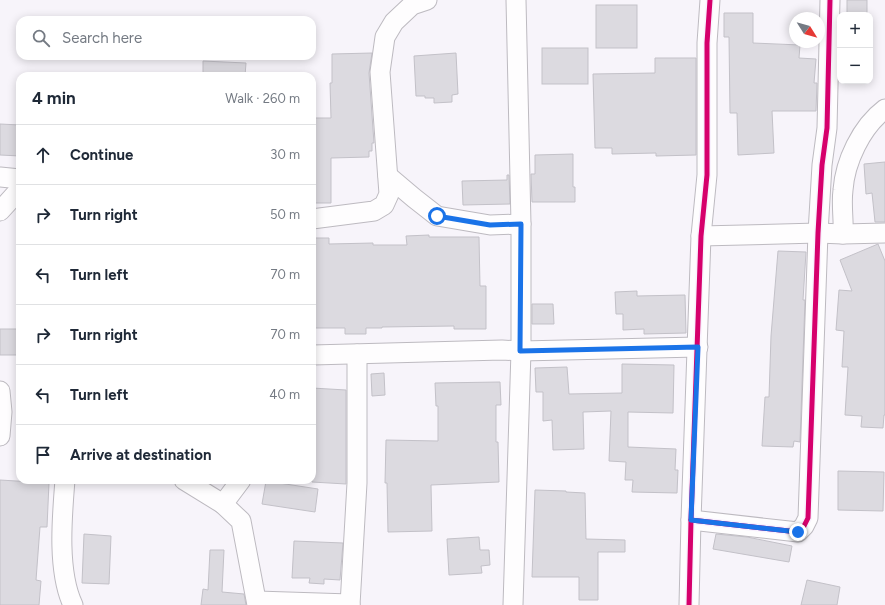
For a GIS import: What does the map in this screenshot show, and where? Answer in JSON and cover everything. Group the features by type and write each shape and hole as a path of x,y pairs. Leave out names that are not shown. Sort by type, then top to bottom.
{"street":[{"path":"316,218 374,211 384,205 389,194 380,72 385,37 394,22 412,5 427,0"},
{"path":"513,605 520,351 521,224 516,0"},
{"path":"689,605 701,236 707,175 707,43 710,0"},
{"path":"691,520 798,532 804,526 808,518 818,233 822,165 827,128 830,0"},
{"path":"843,234 843,190 850,157 864,131 885,109"},
{"path":"388,176 437,216 490,225 521,224"},
{"path":"0,177 16,179"},
{"path":"0,211 16,193"},
{"path":"701,236 885,233"},
{"path":"316,355 494,350 520,351 698,347"},
{"path":"190,484 223,504 242,521 257,603 350,605 357,483 357,354"},
{"path":"0,391 2,412 0,436"},
{"path":"65,484 62,525 64,576 68,594 73,605"},
{"path":"223,504 238,484"}],"building":[{"path":"847,0 867,0 867,12 847,12"},
{"path":"596,5 637,5 637,48 596,48"},
{"path":"724,13 753,13 753,43 789,45 789,48 800,48 799,58 816,59 814,83 817,83 816,111 772,111 774,153 738,155 737,113 730,113 729,37 724,37"},
{"path":"542,48 588,48 588,84 542,84"},
{"path":"372,53 369,73 374,143 372,143 372,151 369,151 369,157 331,158 331,203 316,203 316,118 331,118 330,83 332,83 332,54"},
{"path":"456,53 458,94 452,95 452,102 434,103 434,98 416,96 414,56"},
{"path":"655,58 696,58 696,155 656,156 656,153 612,154 612,148 595,148 593,74 655,73"},
{"path":"203,61 246,63 245,72 203,72"},
{"path":"0,124 16,125 16,156 0,155"},
{"path":"573,154 573,187 575,187 575,202 532,202 531,174 535,174 535,155"},
{"path":"885,162 885,222 875,222 872,193 866,194 864,164"},
{"path":"507,175 509,175 510,204 463,205 462,181 507,180"},
{"path":"429,235 429,237 479,237 480,286 486,286 486,329 454,329 454,326 382,327 366,328 366,334 345,334 345,328 316,328 316,238 329,238 329,244 373,243 373,245 407,245 406,236"},
{"path":"878,244 885,261 885,415 883,428 861,427 862,416 845,415 848,367 842,367 844,331 836,330 839,290 852,291 840,260"},
{"path":"778,251 806,252 803,300 805,300 800,442 794,441 793,447 762,446 765,397 769,397 771,336"},
{"path":"637,291 637,296 685,295 686,333 644,334 644,329 623,330 623,314 616,314 615,292"},
{"path":"532,304 553,304 554,324 532,324"},
{"path":"0,329 16,329 16,355 0,355"},
{"path":"622,364 674,365 673,413 628,412 628,447 676,449 675,470 678,470 677,493 632,492 633,480 625,480 626,462 609,461 611,411 583,412 584,449 553,450 552,420 543,421 543,392 536,392 535,368 567,367 569,394 622,393"},
{"path":"384,373 385,395 372,396 371,374"},
{"path":"500,382 501,405 496,405 496,442 498,442 499,482 431,485 432,531 388,532 387,483 385,483 386,440 438,441 438,406 436,406 435,383"},
{"path":"316,388 346,390 346,484 316,482"},
{"path":"838,471 884,472 883,511 838,510"},
{"path":"0,480 16,481 16,484 49,484 47,527 40,527 36,580 41,581 39,605 0,605"},
{"path":"265,484 286,484 318,489 315,512 262,504"},
{"path":"535,490 585,493 586,539 625,540 625,552 598,552 598,600 579,600 579,577 532,577"},
{"path":"84,534 111,536 109,584 82,583"},
{"path":"716,534 747,537 792,546 789,562 713,549"},
{"path":"479,537 480,550 489,550 490,565 481,566 482,573 449,575 447,539"},
{"path":"294,541 343,543 340,580 324,579 324,584 309,583 310,578 292,578"},
{"path":"210,550 224,550 222,592 244,594 246,605 201,605 203,589 208,590"},
{"path":"807,580 840,587 837,605 801,605"}],"cycle path":[{"path":"689,605 701,236 707,175 707,43 710,0"},
{"path":"691,520 798,532 804,526 808,518 818,233 822,165 827,128 830,0"}],"route":[{"path":"437,216 490,225 521,224 520,351 698,347 691,520 798,532"}]}
